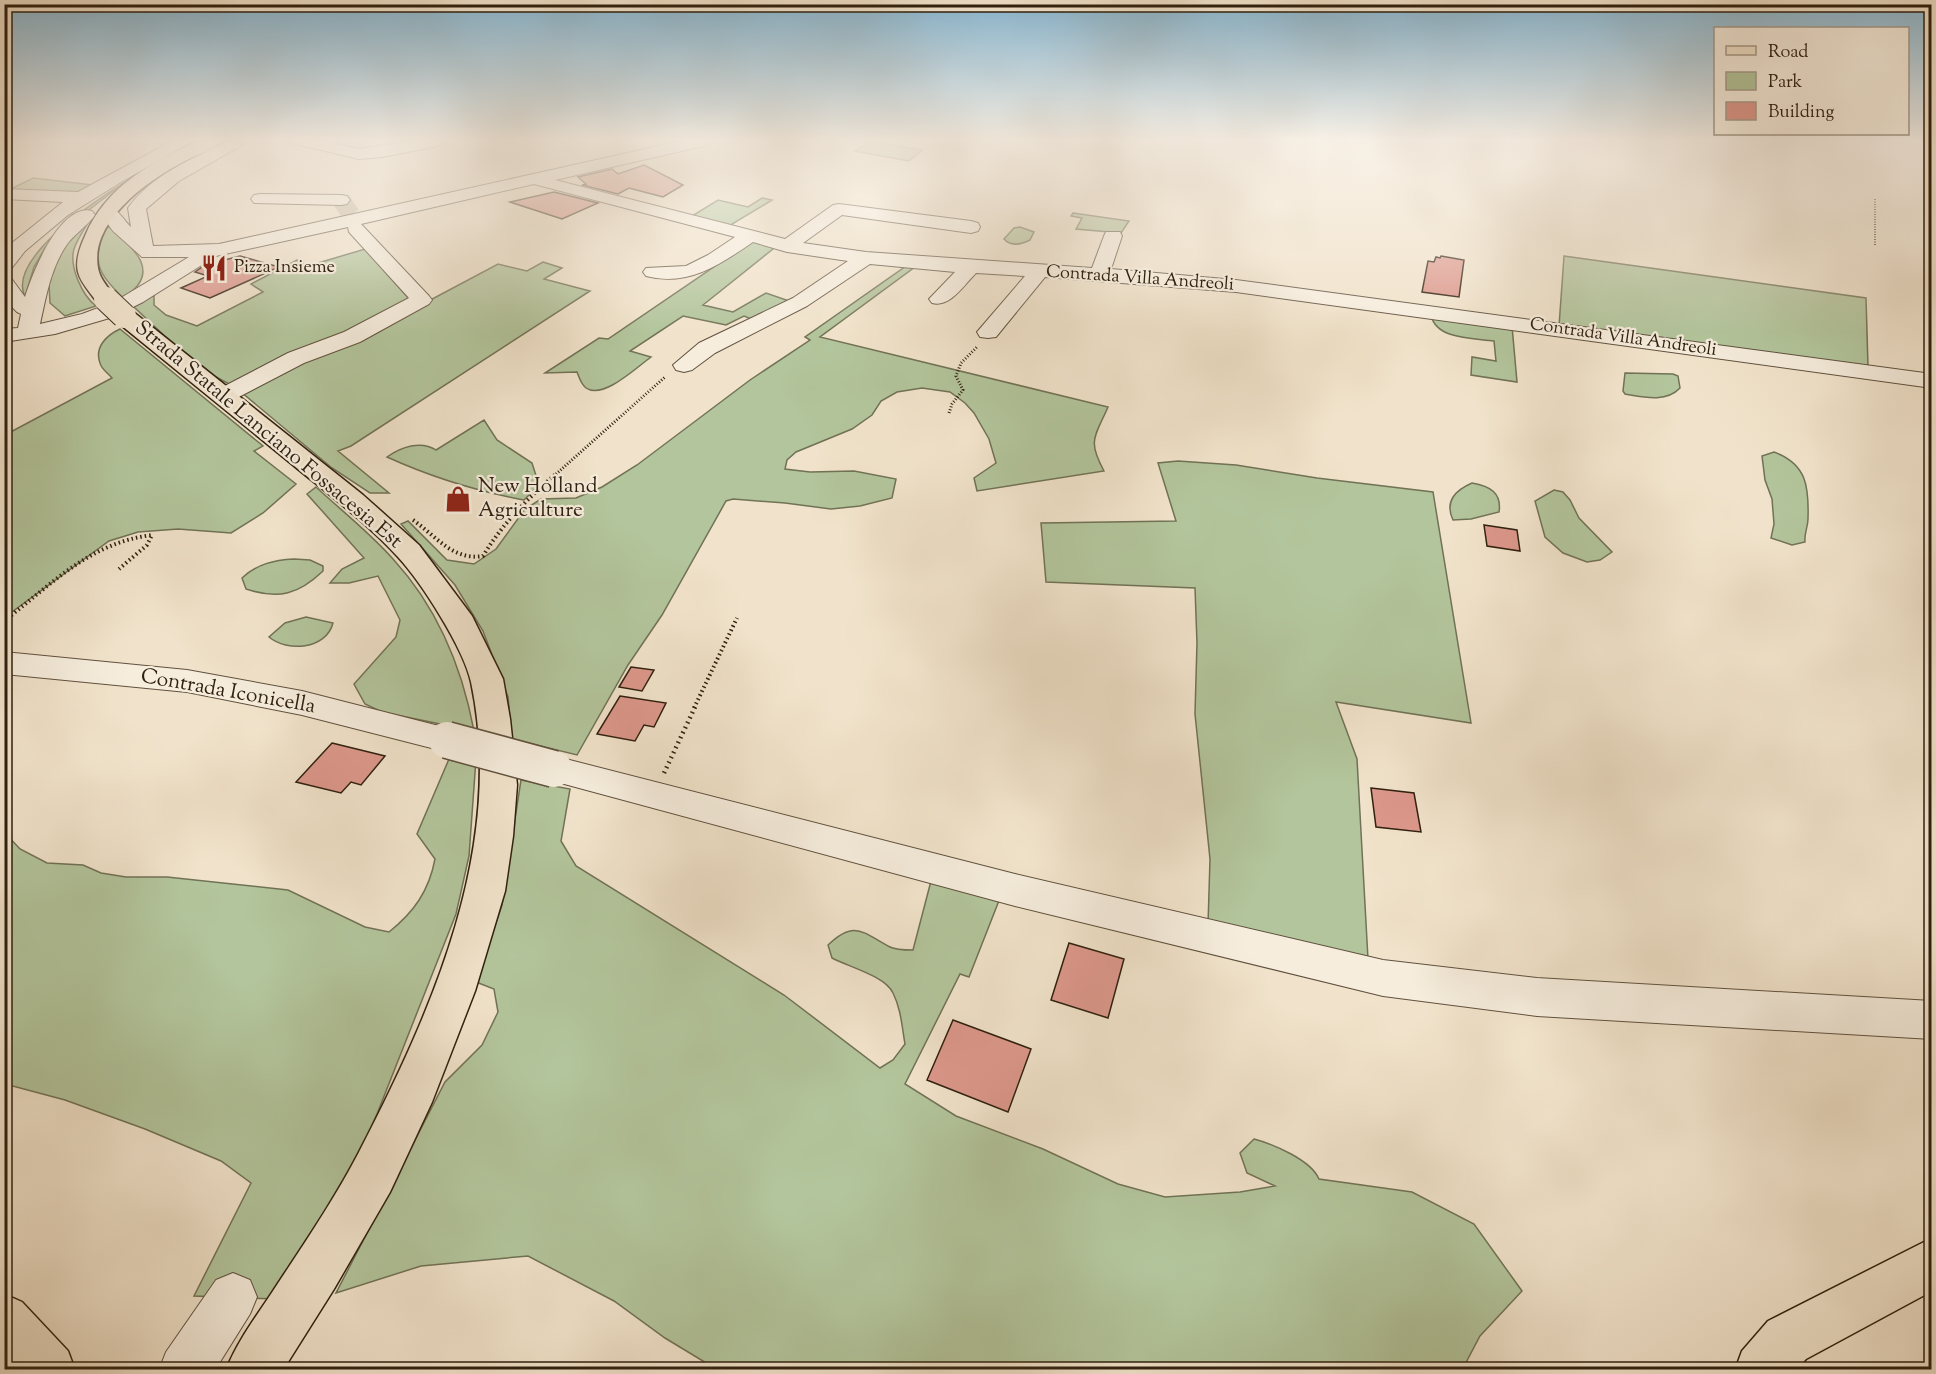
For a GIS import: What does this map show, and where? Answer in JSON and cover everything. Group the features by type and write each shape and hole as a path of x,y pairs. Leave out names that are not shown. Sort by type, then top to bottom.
{"main road":[{"name":"Strada Statale Lanciano Fossacesia Est","path":"115,204 96,227 87,255 90,275 115,307 353,501 409,551 457,616 487,679 493,719 499,785 485,891 454,992 416,1087 373,1175 316,1271 252,1370"},
{"path":"1761,1370 1787,1340 1932,1263"},
{"path":"4,1320 49,1370"}],"street":[{"path":"4,265 26,240 74,204"},
{"path":"4,353 35,338 32,332 33,309 49,255 59,241 83,217 102,204"},
{"path":"140,204 137,208 146,250 155,271 153,285"},
{"path":"4,336 32,332 100,315 136,298 185,265 219,250 422,204"},
{"name":"Contrada Villa Andreoli","path":"628,204 787,246 866,258 1236,286 1932,381"},
{"path":"787,246 839,209 971,227"},
{"path":"108,212 120,227 146,250 219,250"},
{"path":"225,395 296,358 352,337 422,300 356,228"},
{"path":"653,272 670,275 688,274 748,236"},
{"path":"1099,274 1113,236"},
{"path":"684,365 707,348 800,302 866,258"},
{"path":"939,299 971,267"},
{"path":"988,332 1040,271"},
{"path":"6,289 24,308 33,309"},
{"name":"Contrada Iconicella","path":"4,663 187,681 302,703 1015,890 1383,978 1537,997 1932,1020"},
{"path":"184,1370 233,1297"}],"path":[{"path":"1875,204 1875,245"},
{"path":"949,413 952,404 963,390 956,376 961,363 988,332"},
{"path":"410,518 459,556 470,559 483,556 496,534 545,483 665,377 684,365"},
{"path":"4,621 81,561 111,543 134,535 152,535 147,545 119,569"},
{"path":"654,795 737,618"}],"green space":[{"path":"97,204 64,229 45,248 34,267 25,297 24,276 37,253 60,229 90,206"},
{"path":"711,204 736,204 748,207 752,204 765,204 729,226 692,216"},
{"path":"1073,213 1129,221 1121,233 1076,229 1082,218 1071,216"},
{"path":"88,223 74,249 73,264 82,288 96,306 65,316 50,303 49,284 55,255"},
{"path":"109,227 128,244 141,261 143,270 135,289 123,298 102,274 98,259 103,228"},
{"path":"1020,227 1034,232 1030,240 1013,244 1004,239 1014,228"},
{"path":"752,241 778,245 703,305 733,312 766,293 792,302 756,321 744,316 726,325 683,316 630,351 651,357 620,381 601,390 593,391 586,388 577,372 545,373 599,338 608,339"},
{"path":"365,249 411,301 233,386 216,377 172,343 134,307 154,293 154,305 166,315 197,326 263,292 251,284 297,260 308,266"},
{"path":"1564,256 1866,298 1868,366 1559,326"},
{"path":"543,262 562,268 544,279 590,291 351,446 338,451 389,493 370,493 332,468 241,392 421,305 498,264 527,271"},
{"path":"909,264 919,264 820,337 1108,407 1094,445 1104,471 977,491 974,478 996,463 989,439 974,413 950,392 922,388 897,392 881,401 872,415 852,429 796,452 787,460 785,469 810,472 854,471 896,479 892,498 860,506 831,509 733,499 726,501 662,615 628,665 577,755 512,739 508,697 483,631 455,585 401,524 408,521 447,560 474,564 496,549 525,509 541,499 576,498 602,487 637,465 750,380 810,340 805,337"},
{"path":"1431,315 1512,326 1517,382 1471,375 1472,357 1496,361 1494,341 1448,333 1434,323"},
{"path":"120,329 263,446 254,451 296,484 263,513 231,533 178,529 138,532 109,541 5,617 5,435 112,378 101,365 99,352 106,338"},
{"path":"1625,373 1673,374 1678,376 1680,388 1668,396 1661,397 1625,394 1623,391"},
{"path":"484,420 497,440 532,463 539,485 524,500 454,483 387,457 398,450 418,445 436,450"},
{"path":"1774,452 1793,463 1804,478 1808,497 1805,542 1792,545 1771,538 1774,524 1772,499 1765,480 1762,456"},
{"path":"1178,461 1236,465 1317,478 1433,492 1471,723 1336,702 1357,759 1368,959 1208,925 1210,859 1195,714 1197,643 1195,588 1046,582 1041,523 1176,521 1158,463"},
{"path":"1472,483 1489,488 1497,495 1499,512 1471,519 1453,520 1450,507 1453,497"},
{"path":"316,487 384,549 423,598 446,639 455,661 474,731 382,712 365,704 354,684 396,637 400,620 378,576 349,583 330,583 342,569 364,558 307,494"},
{"path":"1554,490 1563,492 1579,518 1612,552 1600,560 1587,562 1563,553 1545,537 1535,501"},
{"path":"294,559 310,560 323,566 323,571 305,585 288,593 269,594 246,589 242,578 254,569 273,562"},
{"path":"306,617 333,623 323,639 305,646 295,646 277,642 269,637 285,623"},
{"path":"449,759 476,759 469,856 456,914 377,1114 348,1180 277,1299 194,1296 251,1183 221,1161 145,1129 65,1100 5,1084 4,832 20,849 47,863 83,865 101,873 126,877 167,877 288,890 365,927 389,932 413,909 429,881 435,859 417,834"},
{"path":"521,780 570,789 561,841 576,866 784,995 880,1068 893,1060 905,1044 896,999 889,987 882,982 866,972 832,958 828,945 845,932 859,931 892,948 913,950 931,881 1000,898 969,977 960,974 905,1084 956,1116 1043,1149 1118,1184 1165,1197 1240,1192 1275,1186 1247,1173 1240,1153 1254,1139 1262,1141 1300,1159 1315,1172 1319,1179 1412,1192 1474,1224 1522,1291 1480,1336 1462,1370 716,1369 665,1338 614,1301 528,1256 421,1266 336,1293 445,1082 482,1045 498,1012 494,989 476,982 502,905"}],"building":[{"path":"516,204 595,204 562,219"},
{"path":"240,256 279,267 210,298 181,288 208,276 195,272 205,265"},
{"path":"1436,257 1464,260 1459,297 1422,292 1428,261 1434,262"},
{"path":"1484,525 1517,530 1520,551 1487,546"},
{"path":"631,667 654,670 642,691 619,687"},
{"path":"620,696 666,703 654,727 644,725 635,741 597,734"},
{"path":"332,743 385,756 361,785 351,782 341,793 296,782"},
{"path":"1371,788 1414,793 1421,832 1376,827"},
{"path":"1069,943 1124,959 1108,1018 1051,1000"},
{"path":"953,1020 1031,1049 1008,1112 927,1080"}],"tunnel":[{"path":"344,204 354,219"}],"place":[{"name":"Pizza Insieme","path":"214,268"},
{"name":"New Holland Agriculture","path":"458,499"}]}
